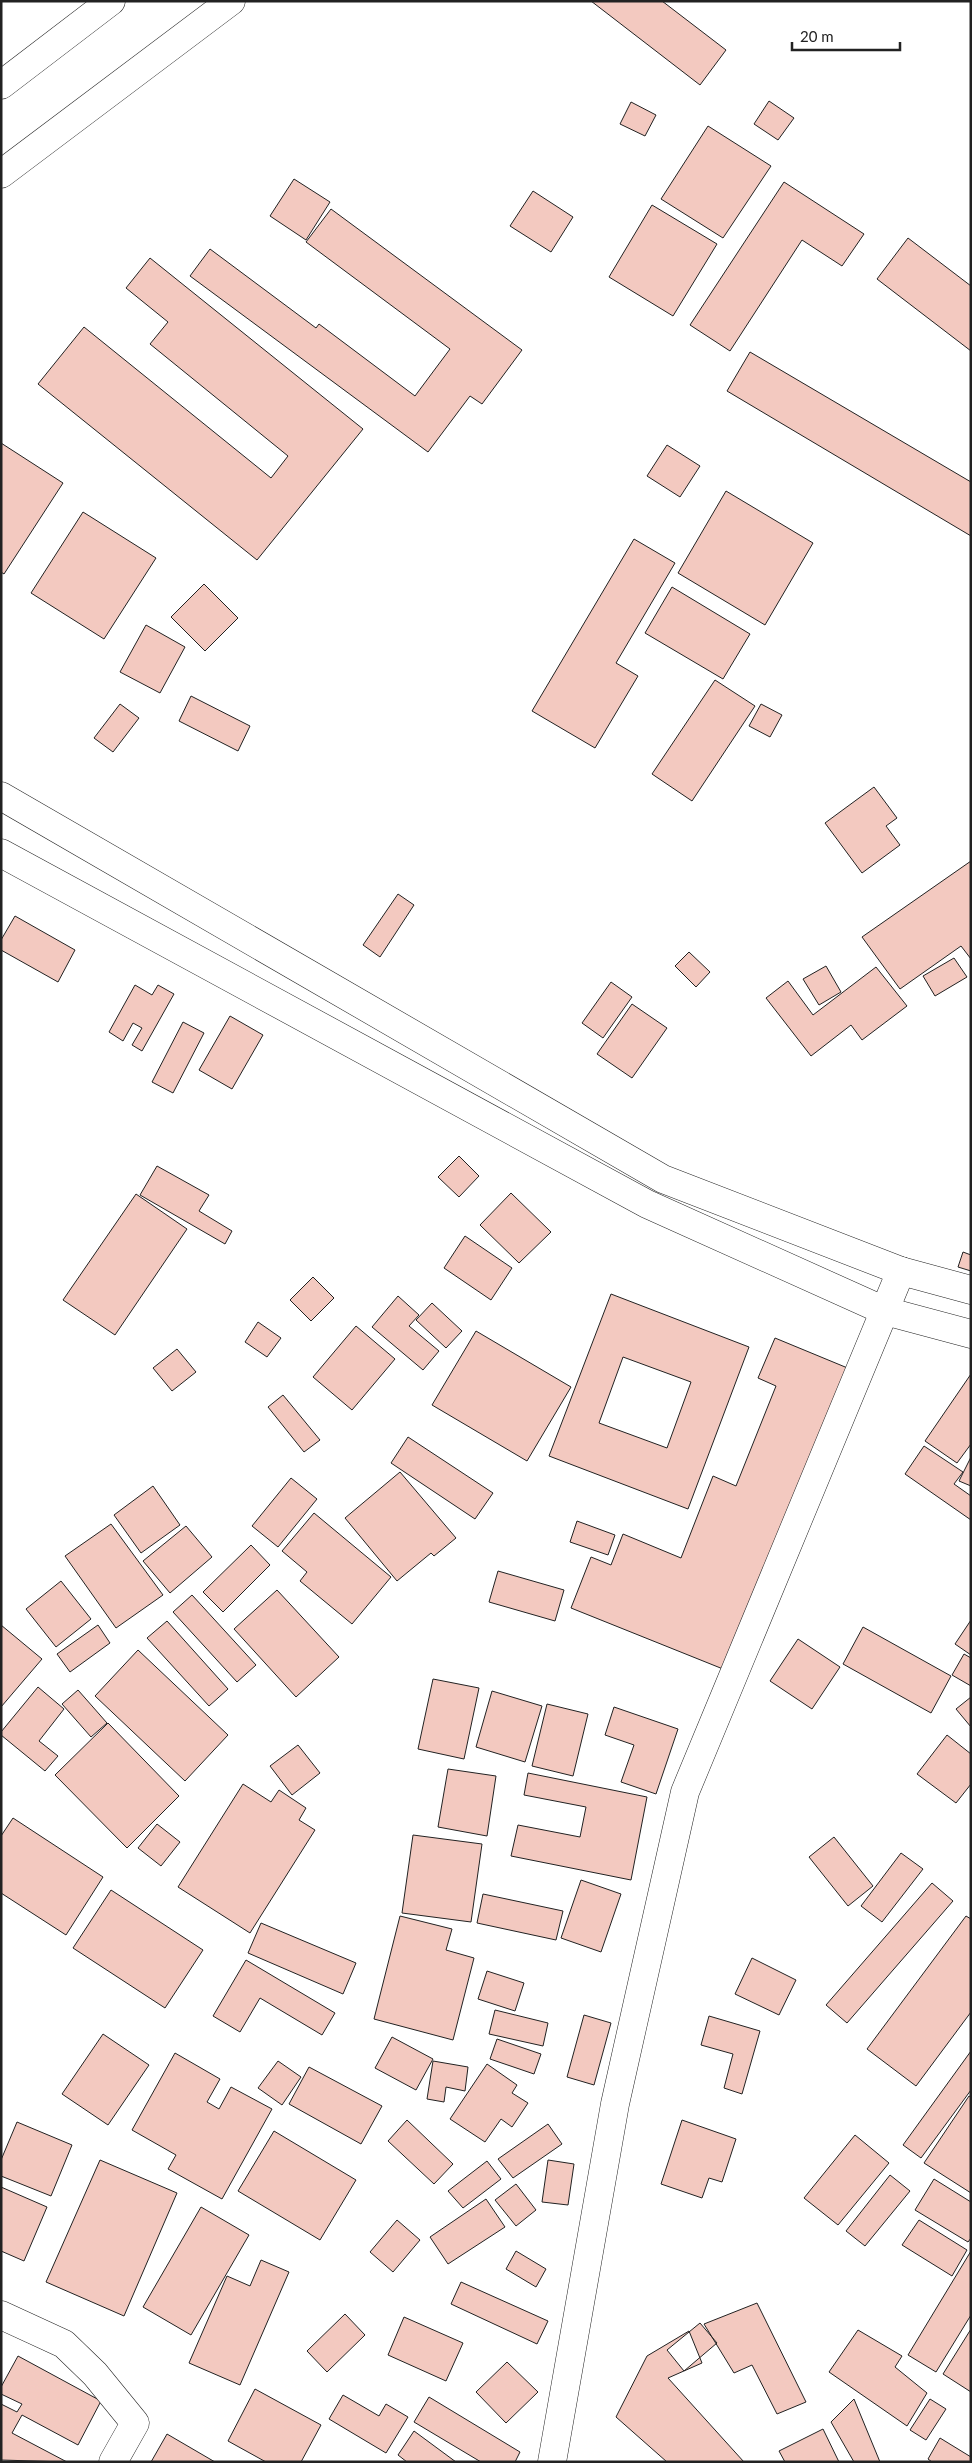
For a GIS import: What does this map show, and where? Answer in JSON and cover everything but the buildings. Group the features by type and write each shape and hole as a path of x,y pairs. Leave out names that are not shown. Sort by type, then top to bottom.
{"street":[{"path":"1,85 111,1"},
{"path":"1,174 230,1"},
{"path":"1,796 663,1179 902,1271 971,1290"},
{"path":"1,853 648,1204 885,1311 971,1334"},
{"path":"555,2460 615,2104 685,1792 902,1271"},
{"path":"1,2314 64,2344 95,2374 135,2423 113,2462"}]}
